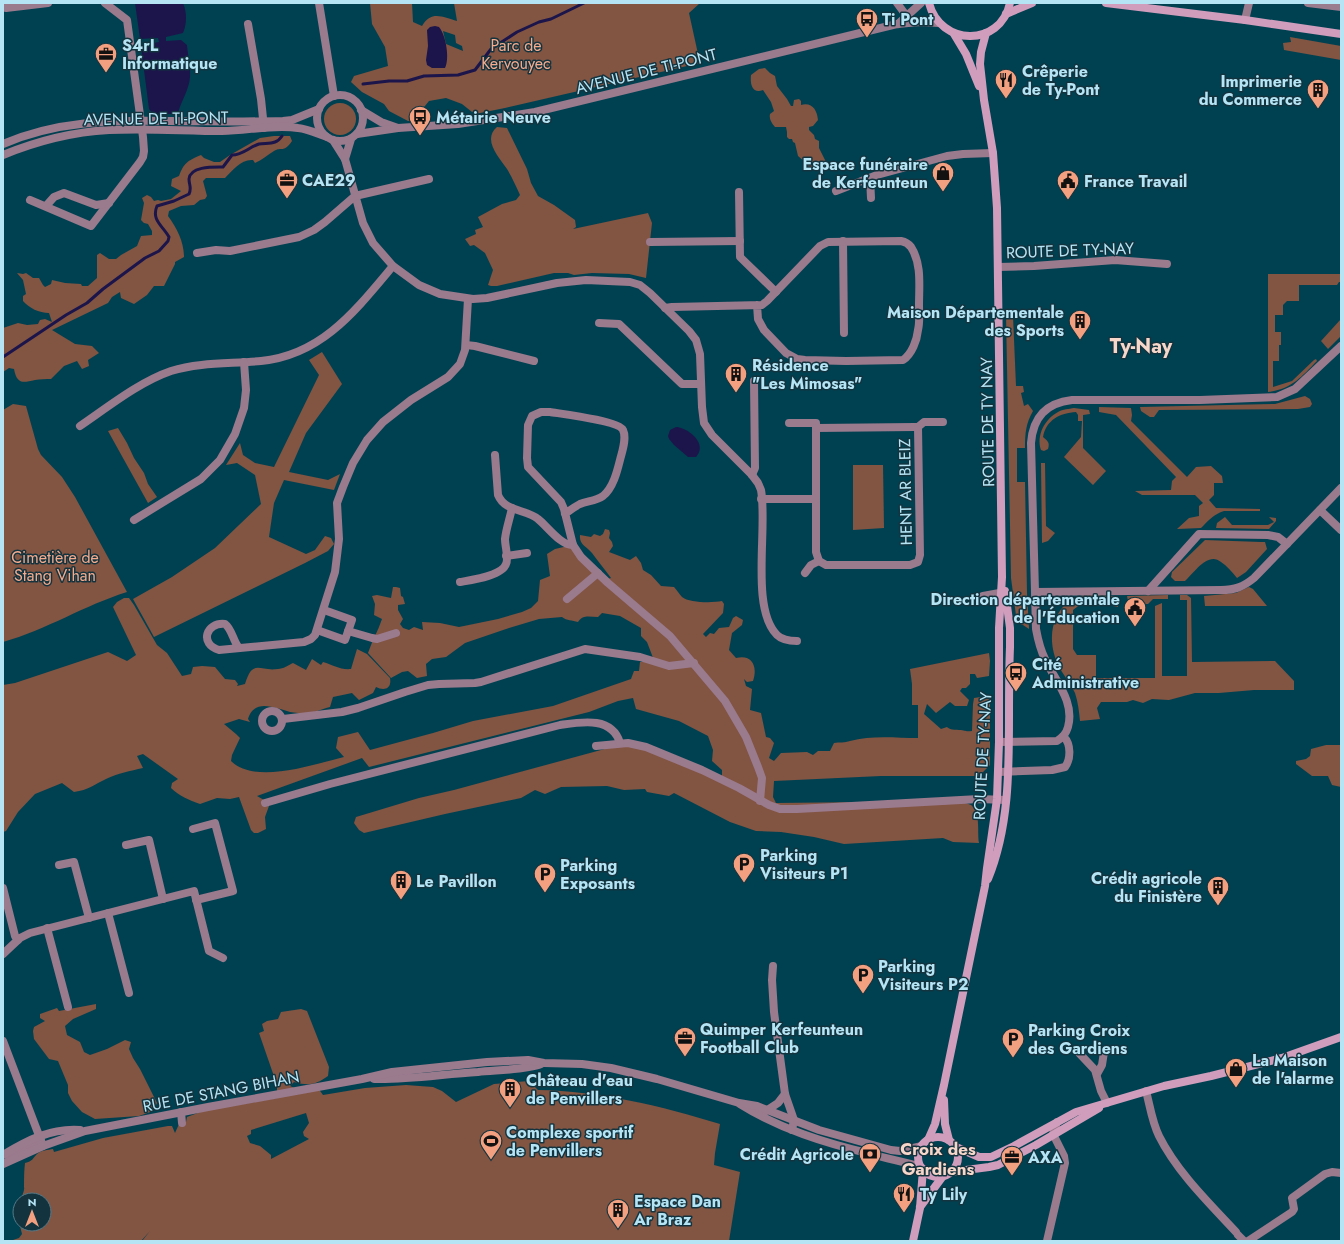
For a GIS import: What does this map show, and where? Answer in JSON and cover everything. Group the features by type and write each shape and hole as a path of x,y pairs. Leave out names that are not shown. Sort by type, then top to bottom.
{"main road":[{"path":"929,3 938,23 954,34 965,36 976,36 986,33 999,24 1006,14 1010,3"},
{"path":"1006,14 1032,3"},
{"path":"1106,3 1245,20 1341,34"},
{"name":"ROUTE DE TY NAY","path":"986,33 981,58 984,100 993,153 997,208 1002,577"},
{"name":"ROUTE DE TY NAY","path":"954,34 972,67 984,100"},
{"name":"ROUTE DE TY-NAY","path":"985,886 996,856 1006,800 1009,772 1010,628 1003,592 1002,577"},
{"name":"ROUTE DE TY-NAY","path":"985,886 997,799 999,772 999,628 1003,592"},
{"path":"913,1241 920,1208 922,1168 918,1157 922,1146 928,1140 935,1124 985,886"},
{"path":"928,1140 941,1137 949,1140 956,1147 979,1157 991,1157 1080,1110 1282,1058 1341,1037"},
{"path":"944,1085 944,1112 949,1140"},
{"path":"920,1208 944,1176 951,1172 998,1165 1106,1103"},
{"path":"951,1172 958,1161 958,1152 956,1147"},
{"path":"922,1168 932,1176 944,1176"}],"street":[{"path":"6,3 6,8 48,3"},
{"path":"30,200 91,226 143,157 144,146 141,120 127,20 105,3"},
{"path":"319,3 334,96"},
{"path":"897,3 909,20 938,23"},
{"name":"AVENUE DE TI-PONT","path":"354,137 398,128 458,124 535,112 897,24 909,20 921,3"},
{"path":"1245,20 1249,3"},
{"path":"1308,3 1341,7"},
{"path":"248,24 264,125"},
{"path":"345,159 354,137 363,123 363,118 361,110 356,102 340,95 334,96 323,103 319,109 317,122 322,133 330,139 345,159 363,223 378,251 393,266 412,281 424,288 440,294 468,299 487,298 577,280 623,281 640,285 689,331 696,340 700,354 702,414 706,427 712,435 752,475 761,490 763,601 770,623 777,634 784,639 797,641"},
{"name":"AVENUE DE TI-PONT","path":"3,154 60,137 108,130 142,129 224,131 292,120 319,109"},
{"name":"AVENUE DE TI-PONT","path":"361,110 381,122 398,128"},
{"name":"AVENUE DE TI-PONT","path":"3,144 38,131 69,125 105,121 141,120 301,128 330,139"},
{"path":"330,139 345,141 354,137"},
{"path":"836,191 870,178 947,156 993,153"},
{"path":"870,178 871,198"},
{"path":"197,254 216,250 230,251 291,239 314,230 331,218 355,196 429,179"},
{"path":"739,192 741,259 776,292"},
{"path":"46,206 54,197 64,193 96,205 109,203"},
{"path":"666,308 677,306 757,305 764,303 820,246 828,242 896,240 907,242 912,248 919,268 919,326 912,348 903,360 846,361 797,359 786,352 764,330 758,319 757,305"},
{"path":"650,242 740,241"},
{"path":"843,241 844,333"},
{"name":"ROUTE DE TY-NAY","path":"998,267 1115,260 1167,264"},
{"path":"80,426 138,388 164,374 193,366 270,360 290,355 309,346 325,337 346,320 393,266"},
{"path":"239,648 304,642 313,637 324,610 337,563 340,534 338,503 342,487 359,452 373,432 392,414 452,373 463,359 466,345 468,299"},
{"path":"599,323 619,324 682,384 701,384"},
{"path":"466,345 534,361"},
{"path":"999,742 1057,741 1064,737 1070,720 1068,704 1064,692 1048,665 1038,644 1036,630 1031,443 1036,422 1042,414 1047,409 1059,403 1072,400 1200,400 1277,398 1295,389 1341,346"},
{"path":"134,520 201,479 220,460 235,434 244,408 246,390 244,362"},
{"path":"752,475 755,468 754,381"},
{"path":"565,514 578,505 598,499 608,490 616,475 619,465 624,439 623,430 620,426 610,423 550,412 541,412 532,416 528,425 527,464 558,499 565,514 573,545 581,557 670,636 725,701 746,738 762,778 760,801"},
{"name":"HENT AR BLEIZ","path":"789,423 816,423 816,428 918,427 924,422 943,422"},
{"name":"HENT AR BLEIZ","path":"819,562 826,565 910,565 918,562 920,555 918,427"},
{"path":"805,573 812,565 819,562 816,552 816,428"},
{"path":"494,454 498,495 501,501 512,508 532,515 562,541 573,545"},
{"path":"1035,592 1229,590 1239,588 1254,578 1341,488"},
{"path":"761,499 816,499"},
{"path":"460,582 490,575 501,570 506,565 505,538 512,508"},
{"path":"1320,510 1341,530"},
{"path":"1148,591 1199,534 1268,535 1278,537 1287,544"},
{"path":"506,556 527,552"},
{"path":"567,599 598,573"},
{"path":"983,596 1003,592"},
{"path":"317,630 345,640 352,620 324,610"},
{"path":"348,631 377,639 396,634"},
{"path":"283,719 342,712 428,686 481,682 585,650 640,657 669,666 694,663"},
{"path":"265,803 345,780 560,725 589,722 607,726 616,733 620,743"},
{"path":"999,772 1052,770 1065,767 1069,755 1068,742 1064,737"},
{"path":"596,746 620,743 638,745 656,751 702,770 739,788 760,801 780,809 979,799 1006,800"},
{"path":"193,829 215,823 233,891 196,900"},
{"path":"126,846 149,840 163,899"},
{"path":"59,866 74,862 89,918"},
{"path":"3,954 25,934 194,891 209,951 223,958"},
{"path":"3,892 15,936 18,940"},
{"path":"108,913 129,993"},
{"path":"48,928 68,1007"},
{"path":"773,966 772,980 774,1012 785,1094 794,1120 792,1130"},
{"path":"3,1041 41,1141"},
{"path":"1097,1074 1102,1065 1104,1052"},
{"path":"1079,1053 1091,1064 1097,1074 1101,1091 1106,1103"},
{"name":"RUE DE STANG BIHAN","path":"6,1163 41,1141 62,1131 85,1131 362,1079 387,1079 506,1061 528,1060 544,1063 571,1063 611,1068 652,1078 739,1103 751,1104 827,1132 895,1151 922,1146"},
{"path":"1146,1092 1159,1136 1176,1163 1196,1189 1239,1236"},
{"path":"759,1116 778,1102 785,1094"},
{"name":"RUE DE STANG BIHAN","path":"739,1103 759,1116 792,1130 854,1150 909,1163 922,1168"},
{"path":"181,1112 182,1123"},
{"path":"1047,1241 1065,1163 1064,1156 1053,1134 1057,1122"},
{"path":"827,1132 828,1142 848,1138 854,1150"},
{"name":"RUE DE STANG BIHAN","path":"3,1155 26,1141 41,1141"},
{"path":"1248,1241 1292,1212 1294,1209 1292,1198 1324,1174 1332,1172 1341,1174"}],"green space":[{"name":"Parc de Kervouyec","path":"370,3 412,3 413,22 422,26 429,18 433,16 457,21 454,3 700,3 689,13 700,63 475,114 462,104 446,98 429,101 420,112 422,120 408,121 389,111 384,104 362,92 351,82 354,76 388,66 385,47 372,24","holes":["443,31 455,35 456,43 462,46 463,51 446,44"]},
{"path":"1290,37 1341,46 1341,60 1284,50 1283,43 1291,42"},
{"path":"765,68 775,76 777,86 791,106 793,106 794,100 799,99 801,101 801,105 805,104 811,106 815,110 818,120 813,126 809,127 809,130 814,135 815,139 819,141 819,148 828,166 809,170 805,162 798,156 795,143 792,139 787,137 786,127 775,127 772,124 770,114 774,111 771,102 763,90 756,91 752,87 751,82 751,75 759,69"},
{"path":"337,103 343,103 353,110 356,119 355,125 349,132 343,135 337,135 327,128 324,122 324,116 331,106"},
{"path":"497,127 507,128 538,196 575,220 576,227 573,229 648,213 652,223 646,278 629,274 592,273 574,275 568,273 554,273 497,286 488,285 493,270 485,253 474,245 470,246 465,239 476,234 475,230 483,227 478,217 502,204 516,200 520,195 511,175 496,154 491,143 491,137"},
{"path":"290,136 292,141 284,149 274,151 255,163 253,160 249,160 241,163 225,178 206,178 203,181 207,196 205,199 200,200 194,205 181,206 169,211 168,216 177,230 184,251 184,257 175,262 164,286 154,286 147,295 134,304 121,298 120,292 112,297 108,303 52,330 75,344 92,346 99,353 88,360 89,366 82,369 77,361 64,366 51,379 39,379 27,382 19,380 14,369 9,368 3,372 3,328 18,323 27,325 38,324 40,320 45,319 52,322 49,313 34,310 23,301 23,296 26,294 23,280 17,273 26,273 33,278 39,278 45,287 51,284 52,280 88,286 97,278 97,255 100,253 109,259 116,259 137,246 141,236 152,235 152,231 148,224 141,220 144,203 142,198 147,195 154,201 171,199 181,191 171,186 172,179 179,176 184,165 196,157 201,155 204,158 214,162 220,162 260,138"},
{"path":"1268,274 1341,274 1341,282 1337,285 1299,285 1299,301 1287,301 1283,305 1283,315 1275,315 1275,332 1281,332 1281,345 1279,345 1279,361 1273,361 1273,387 1292,381 1314,360 1316,359 1317,361 1301,377 1290,385 1268,392"},
{"path":"1006,314 1013,316 1016,386 1023,386 1024,392 1021,393 1024,406 1028,404 1033,411 1026,428 1025,448 1017,448 1017,482 1025,482 1029,629 1017,623 1011,578"},
{"path":"1341,319 1341,336 1328,349 1321,341"},
{"path":"322,352 342,384 306,433 289,472 328,480 340,474 334,490 284,480 274,503 269,537 306,554 315,550 325,536 331,538 334,544 328,551 305,563 154,637 133,599 172,577 215,548 261,504 255,475 237,463 226,465 240,443 243,455 255,463 274,467 319,375 309,360"},
{"path":"1305,396 1310,399 1312,404 1310,407 1298,409 1159,410 1154,417 1150,417 1141,411 1140,407 1275,404"},
{"name":"Cimetière de Stang Vihan","path":"13,404 26,406 41,455 62,477 75,497 127,592 111,597 35,631 3,642 3,410"},
{"path":"1099,407 1131,408 1131,421 1187,477 1196,467 1211,466 1222,476 1223,483 1214,483 1214,495 1209,500 1216,508 1260,509 1260,511 1224,511 1214,516 1201,528 1177,529 1189,518 1199,516 1199,506 1203,503 1195,495 1142,495 1135,491 1171,490 1172,481 1176,477 1116,415 1099,412"},
{"path":"1074,408 1089,410 1090,414 1083,415 1083,448 1106,471 1093,485 1064,457 1081,437 1082,421 1078,421 1078,415 1076,412 1059,416 1047,426 1043,437 1048,442 1048,449 1044,451 1041,450 1041,433 1049,419 1058,412"},
{"path":"118,428 144,473 148,484 157,497 148,503 108,431"},
{"path":"1041,463 1045,463 1046,526 1055,533 1048,541 1042,543"},
{"path":"853,465 883,465 884,528 853,530"},
{"path":"1225,517 1232,525 1268,525 1274,522 1269,517 1276,518 1276,521 1269,529 1216,528 1217,523"},
{"path":"605,529 609,530 609,538 613,546 609,552 630,560 636,556 641,563 643,570 651,575 661,586 674,587 685,599 707,602 722,601 724,604 723,613 703,634 706,637 710,633 714,634 719,628 729,627 733,618 736,616 743,620 742,625 732,633 729,650 736,658 746,658 752,662 754,666 755,671 753,681 747,682 744,679 746,686 752,689 750,710 761,713 766,737 770,738 774,743 769,758 774,761 781,753 807,752 813,755 818,751 830,751 834,743 858,739 875,737 918,738 918,705 912,705 910,669 989,653 989,676 977,678 975,674 970,674 970,684 966,688 962,688 960,691 969,700 967,706 955,706 950,702 936,713 927,704 924,714 941,729 947,727 972,731 974,698 988,696 990,704 990,765 979,776 881,776 774,781 773,797 776,803 958,801 971,805 976,812 979,843 953,842 943,838 844,844 814,837 781,832 756,831 730,822 674,793 669,796 647,792 645,789 624,790 607,786 561,787 545,794 535,790 521,798 364,833 359,830 354,823 356,817 419,798 454,790 612,747 640,747 722,776 722,770 712,761 713,750 708,736 679,721 636,709 633,698 618,701 589,712 369,767 362,758 257,796 264,800 269,806 265,817 266,829 258,833 254,833 251,830 239,797 230,799 217,798 200,804 188,799 171,788 172,783 178,779 143,754 137,756 143,768 115,775 87,789 74,792 62,783 35,794 18,812 6,831 3,832 3,685 15,683 108,652 127,661 136,655 113,607 117,602 124,598 129,598 157,645 167,653 182,676 191,674 193,667 215,667 225,679 235,680 238,684 237,686 245,684 251,671 254,669 280,669 293,663 306,670 312,659 321,665 323,662 340,668 351,669 357,649 367,654 390,678 389,687 382,689 376,687 373,693 359,700 352,693 333,697 330,707 309,713 292,712 266,706 260,707 255,708 251,713 248,719 250,722 239,719 224,724 240,738 232,755 231,761 242,768 255,771 286,771 344,757 336,748 338,737 358,732 370,750 473,721 553,706 631,679 634,671 639,671 640,662 655,663 647,642 641,636 641,628 620,616 602,613 598,617 584,617 578,622 562,617 539,619 465,643 446,657 432,659 426,664 427,676 417,678 408,671 402,672 391,678 368,653 382,619 374,615 375,604 372,596 377,595 391,598 393,587 400,588 401,596 403,597 405,604 398,605 398,610 403,619 400,624 403,628 409,630 414,627 423,630 422,622 440,623 459,627 498,619 531,608 538,601 540,580 550,576 547,554 555,549 568,546 605,580 611,578 592,553 582,543 580,538 580,535 591,537 594,534 600,536 603,534"},
{"path":"1205,540 1265,542 1267,549 1246,572 1237,578 1223,564 1216,559 1211,559 1202,564 1185,581 1175,581 1171,577 1172,572"},
{"path":"1249,587 1253,589 1267,606 1205,606 1204,596 1236,593"},
{"path":"1168,595 1168,599 1153,599 1148,604 1132,604 1128,601 1127,596"},
{"path":"1180,595 1187,595 1191,598 1192,662 1275,661 1294,681 1294,690 1254,690 1219,693 1195,693 1169,700 1152,699 1143,703 1133,700 1127,702 1101,702 1097,708 1100,719 1080,721 1075,693 1056,661 1053,648 1052,635 1054,622 1063,607 1071,600 1081,596 1114,596 1118,599 1118,607 1113,606 1113,600 1086,600 1073,610 1073,649 1077,655 1096,655 1096,678 1155,678 1155,606 1162,603 1162,676 1187,676 1187,600 1180,600"},
{"path":"1326,745 1341,745 1341,787 1332,785 1328,776 1312,776 1296,764 1296,761 1306,759 1310,756 1311,749"},
{"path":"96,1004 96,1009 73,1019 65,1026 67,1035 80,1042 84,1052 90,1055 125,1040 131,1042 129,1049 157,1103 153,1111 139,1116 95,1119 82,1112 72,1101 68,1093 68,1085 58,1061 49,1059 34,1039 34,1027 45,1021 40,1018 40,1014 57,1008 59,1011"},
{"name":"Complexe sportif de Penvillers","path":"301,1009 307,1011 329,1067 328,1076 319,1081 312,1084 294,1082 290,1086 301,1091 318,1088 323,1095 365,1088 406,1085 433,1087 442,1091 456,1102 494,1084 529,1081 538,1090 607,1096 675,1111 720,1124 714,1165 740,1172 729,1241 142,1241 150,1231 141,1241 10,1241 19,1238 22,1234 22,1232 52,1232 52,1192 23,1192 25,1163 31,1161 40,1152 53,1149 54,1152 103,1138 168,1126 172,1126 175,1133 179,1124 186,1122 187,1117 203,1111 277,1098 277,1085 259,1033 264,1031 262,1024 267,1021 278,1019 281,1012","holes":["306,1113 309,1123 303,1132 304,1136 309,1139 271,1159 271,1155 260,1146 250,1143 247,1136 251,1134 251,1130"]}],"shaded area":[{"path":"135,3 183,3 186,18 183,33 166,37 166,41 181,40 187,45 190,77 187,91 178,114 153,114 149,109 141,47 142,45 159,42 158,38 140,39"},
{"path":"430,27 439,27 444,36 447,53 445,68 432,68 427,65 427,30"},
{"path":"676,427 686,430 698,442 700,447 696,457 688,457 669,439 668,436 670,430"}],"waterway":[{"path":"363,84 389,81 407,81 424,76 458,75 475,70 491,49 517,32 539,22 551,19 584,3"},
{"path":"3,357 66,315 87,303 103,289 145,258 159,251 168,241 169,237 158,223 156,215 157,206 174,201 189,194 189,179 193,172 203,168 223,167 232,155 239,154 255,145 275,142 282,136"}],"place":[{"name":"Ti Pont","path":"867,38"},
{"name":"S4rL Informatique","path":"106,74"},
{"name":"Crêperie de Ty-Pont","path":"1006,100"},
{"name":"Imprimerie du Commerce","path":"1318,110"},
{"name":"Métairie Neuve","path":"420,136"},
{"name":"Espace funéraire de Kerfeunteun","path":"943,192"},
{"name":"CAE29","path":"287,200"},
{"name":"France Travail","path":"1068,200"},
{"name":"Maison Départementale des Sports","path":"1080,340"},
{"name":"Résidence \"Les Mimosas\"","path":"736,394"},
{"name":"Direction départementale de l'Éducation","path":"1135,628"},
{"name":"Cité Administrative","path":"1016,692"},
{"name":"Parking Visiteurs P1","path":"744,884"},
{"name":"Parking Exposants","path":"545,894"},
{"name":"Le Pavillon","path":"401,900"},
{"name":"Crédit agricole du Finistère","path":"1218,906"},
{"name":"Parking Visiteurs P2","path":"863,994"},
{"name":"Quimper Kerfeunteun Football Club","path":"685,1058"},
{"name":"Parking Croix des Gardiens","path":"1013,1058"},
{"name":"La Maison de l'alarme","path":"1236,1088"},
{"name":"Château d'eau de Penvillers","path":"510,1108"},
{"name":"Complexe sportif de Penvillers","path":"491,1160"},
{"name":"Crédit Agricole","path":"870,1174"},
{"name":"AXA","path":"1012,1176"},
{"name":"Ty Lily","path":"904,1214"},
{"name":"Espace Dan Ar Braz","path":"618,1230"}],"district":[{"name":"Ty-Nay","path":"1141,346"},
{"name":"Croix des Gardiens","path":"938,1159"}]}
